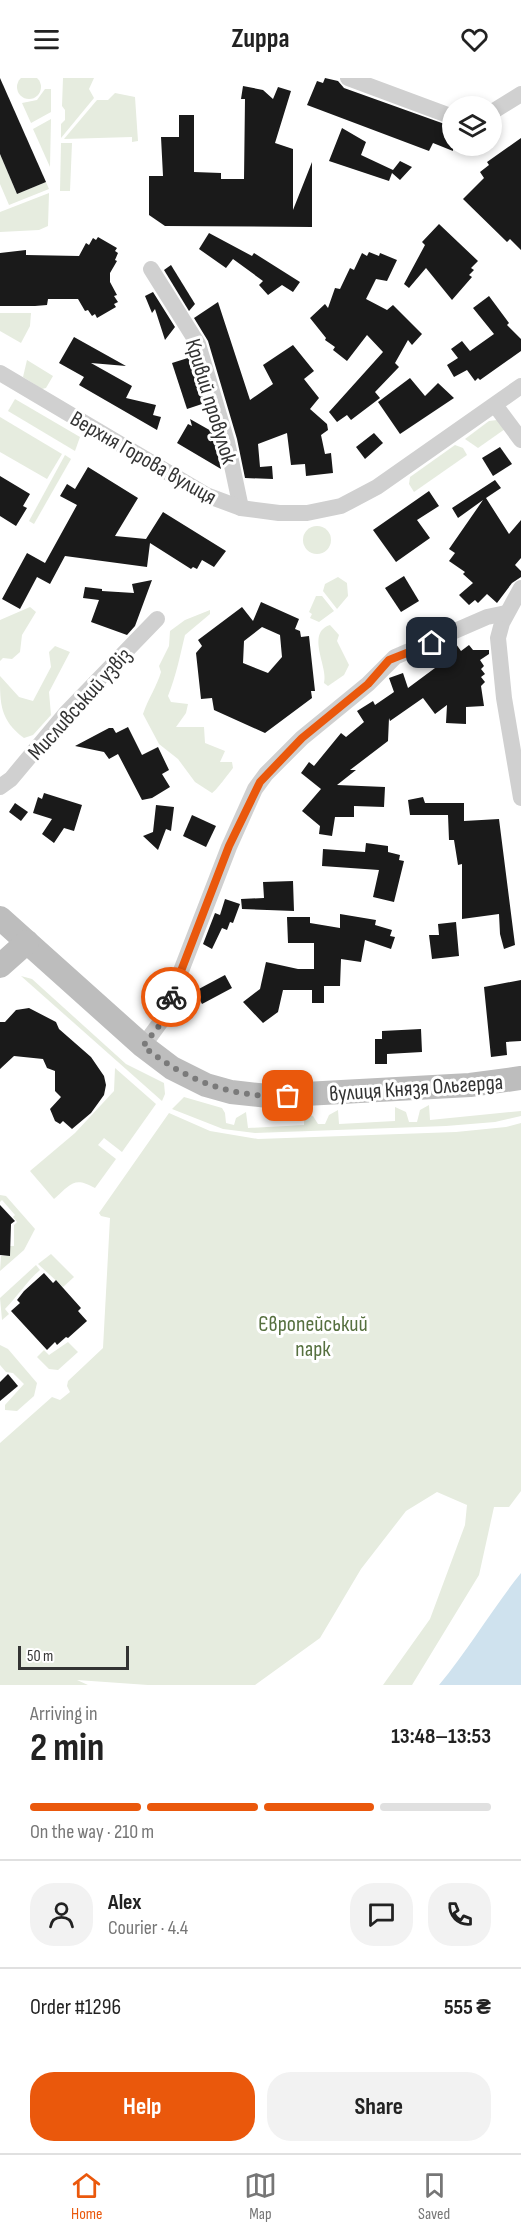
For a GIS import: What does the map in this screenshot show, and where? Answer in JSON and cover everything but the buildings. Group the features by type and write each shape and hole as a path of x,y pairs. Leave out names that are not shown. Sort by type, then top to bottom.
{"main road":[{"name":"вулиця Князя Ольгерда","path":"0,918 143,1046 187,1076 206,1085 250,1095 409,1090 521,1078"},
{"path":"0,966 27,942"}],"street":[{"path":"348,78 442,113"},
{"path":"502,106 521,94"},
{"name":"Кривий провулок","path":"151,269 198,344 227,442 241,508"},
{"name":"Верхня Горова вулиця","path":"0,373 194,489 241,508 279,513 333,508 361,498 521,386"},
{"path":"495,405 521,440"},
{"path":"521,588 506,613 499,632 499,656 521,798"},
{"path":"143,1046 162,1020 237,826 255,789 266,774 302,738 368,684 394,657 487,617 506,613"},
{"name":"Мисливський узвіз","path":"0,787 10,779 66,713 157,619"}],"green space":[{"path":"29,75 37,79 41,87 37,95 29,99 21,95 17,87 21,79"},
{"path":"63,78 94,78 89,89 94,98 61,138 61,124 65,120 65,110 62,106"},
{"path":"45,89 51,89 51,112 31,123 22,103 37,100"},
{"path":"115,93 135,97 138,141 132,142 132,137 64,139 97,100 108,100"},
{"path":"51,119 50,167 33,129"},
{"path":"61,143 72,143 70,191 60,191"},
{"path":"0,154 17,194 46,182 49,189 9,205 0,184"},
{"path":"49,193 48,226 39,230 0,232 0,212"},
{"path":"0,313 31,313 30,326 21,343 0,331"},
{"path":"27,360 53,376 46,388 42,389 23,377"},
{"path":"15,399 80,437 75,451 8,411"},
{"path":"0,417 62,454 47,479 0,452"},
{"path":"497,420 505,429 478,448 465,439 489,421"},
{"path":"455,445 463,448 467,455 414,492 409,484 410,477"},
{"path":"65,455 71,459 34,524 29,521"},
{"path":"317,526 327,530 331,540 327,550 317,554 307,550 303,540 307,530"},
{"path":"338,577 347,583 348,596 337,609 323,591 325,584"},
{"path":"316,596 322,596 334,611 319,622 310,618 312,614 309,612"},
{"path":"30,607 36,612 22,635 20,652 12,659 3,658 0,661 0,620"},
{"path":"210,610 210,614 185,635 168,696 171,702 188,704 186,713 176,727 204,727 205,743 225,751 220,762 232,762 233,768 212,793 195,782 178,759 159,744 143,714 161,672 159,666 169,646 170,631 185,620"},
{"path":"330,625 339,635 337,641 349,665 344,675 328,686 324,683 324,669 318,643 323,629"},
{"path":"55,646 70,652 49,692 51,715 33,735 24,738 10,725 3,711 0,676 19,697 33,701 51,667 49,652"},
{"path":"21,976 32,979 126,1064 164,1083 165,1094 162,1101"},
{"path":"115,1068 156,1104 122,1152 104,1138 98,1145 116,1159 95,1188 88,1184 73,1183 54,1199 30,1171 75,1133 114,1091"},
{"path":"184,1097 222,1108 226,1123 234,1125 236,1118 246,1112 248,1128 304,1125 304,1112 313,1116 318,1124 325,1124 329,1115 338,1110 339,1124 395,1121 395,1107 406,1112 409,1122 417,1122 420,1110 429,1105 430,1120 521,1111 521,1116 495,1122 446,1126 255,1133 223,1129 172,1109"},
{"name":"Європейський парк","path":"169,1113 210,1131 258,1139 456,1132 506,1127 521,1123 521,1491 509,1507 494,1507 479,1575 412,1685 383,1685 430,1619 465,1525 467,1505 437,1492 406,1511 361,1569 320,1638 255,1685 148,1685 77,1680 88,1685 0,1685 0,1443 52,1397 60,1400 70,1392 67,1386 68,1381 103,1348 110,1218 101,1216 99,1213"},
{"path":"0,1195 6,1196 35,1229 24,1250 0,1271 1,1256 10,1256 10,1246 14,1246 14,1225 17,1222 13,1217 15,1215 2,1200 0,1202"},
{"path":"51,1254 74,1277 63,1287 38,1264"},
{"path":"36,1265 40,1270 5,1309 9,1314 2,1320 0,1298"},
{"path":"68,1342 78,1352 58,1370 49,1369 37,1357 44,1350 49,1355"},
{"path":"0,1345 8,1349 37,1383 34,1396 17,1411 5,1410 5,1405 24,1384 0,1365"}],"water":[{"path":"521,1573 521,1685 439,1685 500,1601"}],"way so far":[{"path":"171,997 159,1026 143,1046 172,1068 206,1085 250,1095 288,1096"}],"route":[{"path":"171,997 184,958 237,826 260,782 302,738 368,684 389,660 432,643"}]}
